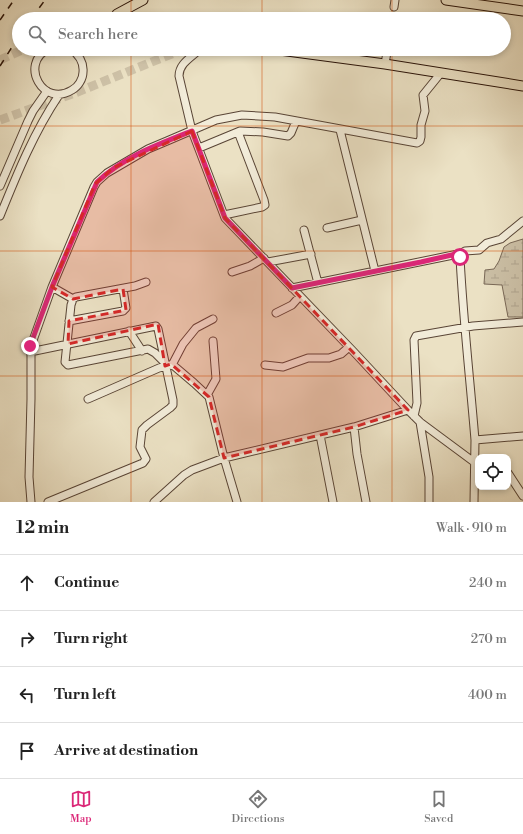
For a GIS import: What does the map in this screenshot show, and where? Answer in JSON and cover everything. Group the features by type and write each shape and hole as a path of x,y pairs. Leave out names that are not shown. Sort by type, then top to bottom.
{"main road":[{"path":"121,12 144,0"},
{"path":"446,0 523,11"},
{"path":"325,56 523,86"}],"street":[{"path":"40,56 36,63 35,71 38,83 47,91 59,94 67,93 80,83 83,75 83,67 78,56"},
{"path":"192,56 182,65 179,70 179,76 192,131 224,215 230,224 420,422 475,463"},
{"path":"385,64 387,56"},
{"path":"31,502 29,477 31,399 30,352 32,341 74,233 97,182 110,170 148,149 220,119 242,115 296,121 417,143 420,141 421,137 425,111 423,95 440,74"},
{"path":"0,186 33,110 47,91"},
{"path":"0,216 15,178 39,126 59,94"},
{"path":"199,148 243,131 263,132 288,136 291,133 296,121"},
{"path":"340,130 375,271"},
{"path":"224,215 262,207 265,205 238,132"},
{"path":"327,228 362,220"},
{"path":"292,288 456,254 459,255 465,251 479,250 487,243 501,239 523,221"},
{"path":"304,230 318,283"},
{"path":"232,272 266,260 311,254"},
{"path":"459,255 476,454"},
{"path":"72,299 123,289 146,282"},
{"path":"52,287 72,299"},
{"path":"69,321 123,311 126,308 123,289"},
{"path":"276,313 292,305 300,296"},
{"path":"72,299 65,362 68,365 148,349 207,395 210,400 224,458 237,502"},
{"path":"88,399 167,365 196,328 213,318"},
{"path":"414,416 417,403 415,338 418,335 466,327 523,322"},
{"path":"30,352 153,325 158,327 167,365 173,403 170,408 142,430 140,447 146,457 145,461 120,474 48,502"},
{"path":"129,331 142,350"},
{"path":"207,395 215,382 216,377 213,341"},
{"path":"266,365 283,367 308,358 329,358 340,354 349,347"},
{"path":"154,502 184,475 192,470 224,458 354,427 408,410"},
{"path":"420,422 429,477 429,502"},
{"path":"354,427 357,454 366,502"},
{"path":"320,435 333,502"},
{"path":"475,440 523,436"},
{"path":"511,478 523,496"},
{"path":"474,502 475,483"}],"highlighted area":[{"path":"192,131 225,218 408,410 354,427 224,458 209,397 171,364 165,366 158,324 68,344 69,321 126,310 123,289 73,299 52,287 95,184 113,168"}],"green space":[{"path":"523,239 523,317 508,317 502,285 484,284 485,270 494,269 499,261 504,247 510,243"}],"tunnel":[{"path":"393,12 394,7"},
{"path":"0,60 12,54"},
{"path":"0,120 75,93 167,56"}],"railway":[{"path":"0,20 14,0"},
{"path":"36,12 45,0"},
{"path":"0,66 12,47"}],"route":[{"path":"30,346 71,239 97,182 110,170 148,149 192,131 225,218 292,288 456,254 460,257"}]}
